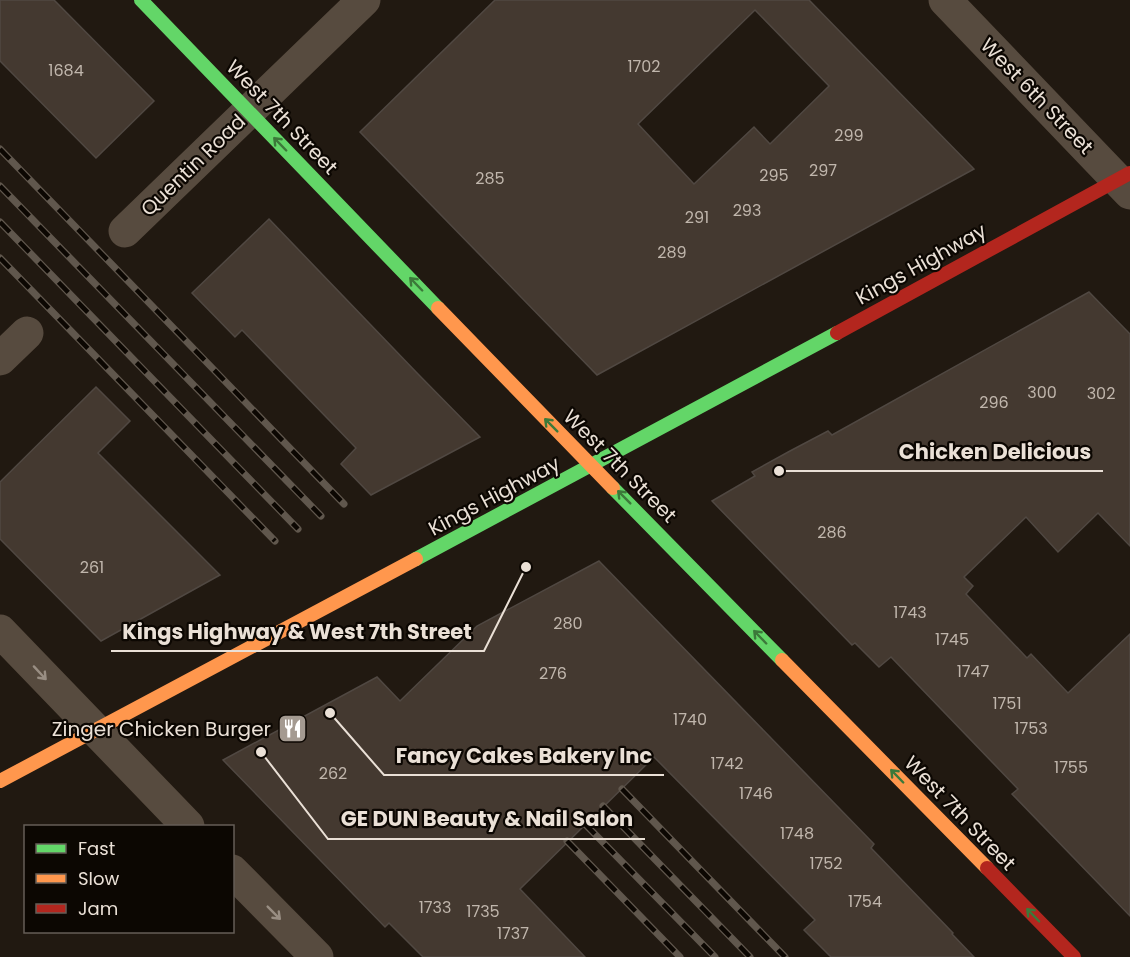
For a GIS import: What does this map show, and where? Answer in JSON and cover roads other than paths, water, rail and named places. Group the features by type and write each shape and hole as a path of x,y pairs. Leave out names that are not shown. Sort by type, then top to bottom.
{"street":[{"name":"West 7th Street","path":"141,0 592,466 1074,957"},
{"name":"Quentin Road","path":"125,231 364,0"},
{"name":"West 6th Street","path":"945,0 1125,181"},
{"name":"Kings Highway","path":"0,781 1125,181"},
{"path":"0,360 27,333"},
{"path":"0,631 187,825"},
{"path":"234,873 317,957"}],"railway":[{"path":"0,149 344,504"},
{"path":"0,186 321,516"},
{"path":"0,222 298,529"},
{"path":"0,258 275,541"},
{"path":"622,789 785,957"},
{"path":"603,806 750,957"},
{"path":"585,824 715,957"},
{"path":"567,841 680,957"}],"place":[{"name":"Chicken Delicious","path":"779,471"},
{"name":"Kings Highway & West 7th Street","path":"526,567"},
{"name":"Fancy Cakes Bakery Inc","path":"330,713"},
{"name":"Zinger Chicken Burger","path":"292,729"},
{"name":"GE DUN Beauty & Nail Salon","path":"261,752"}]}
